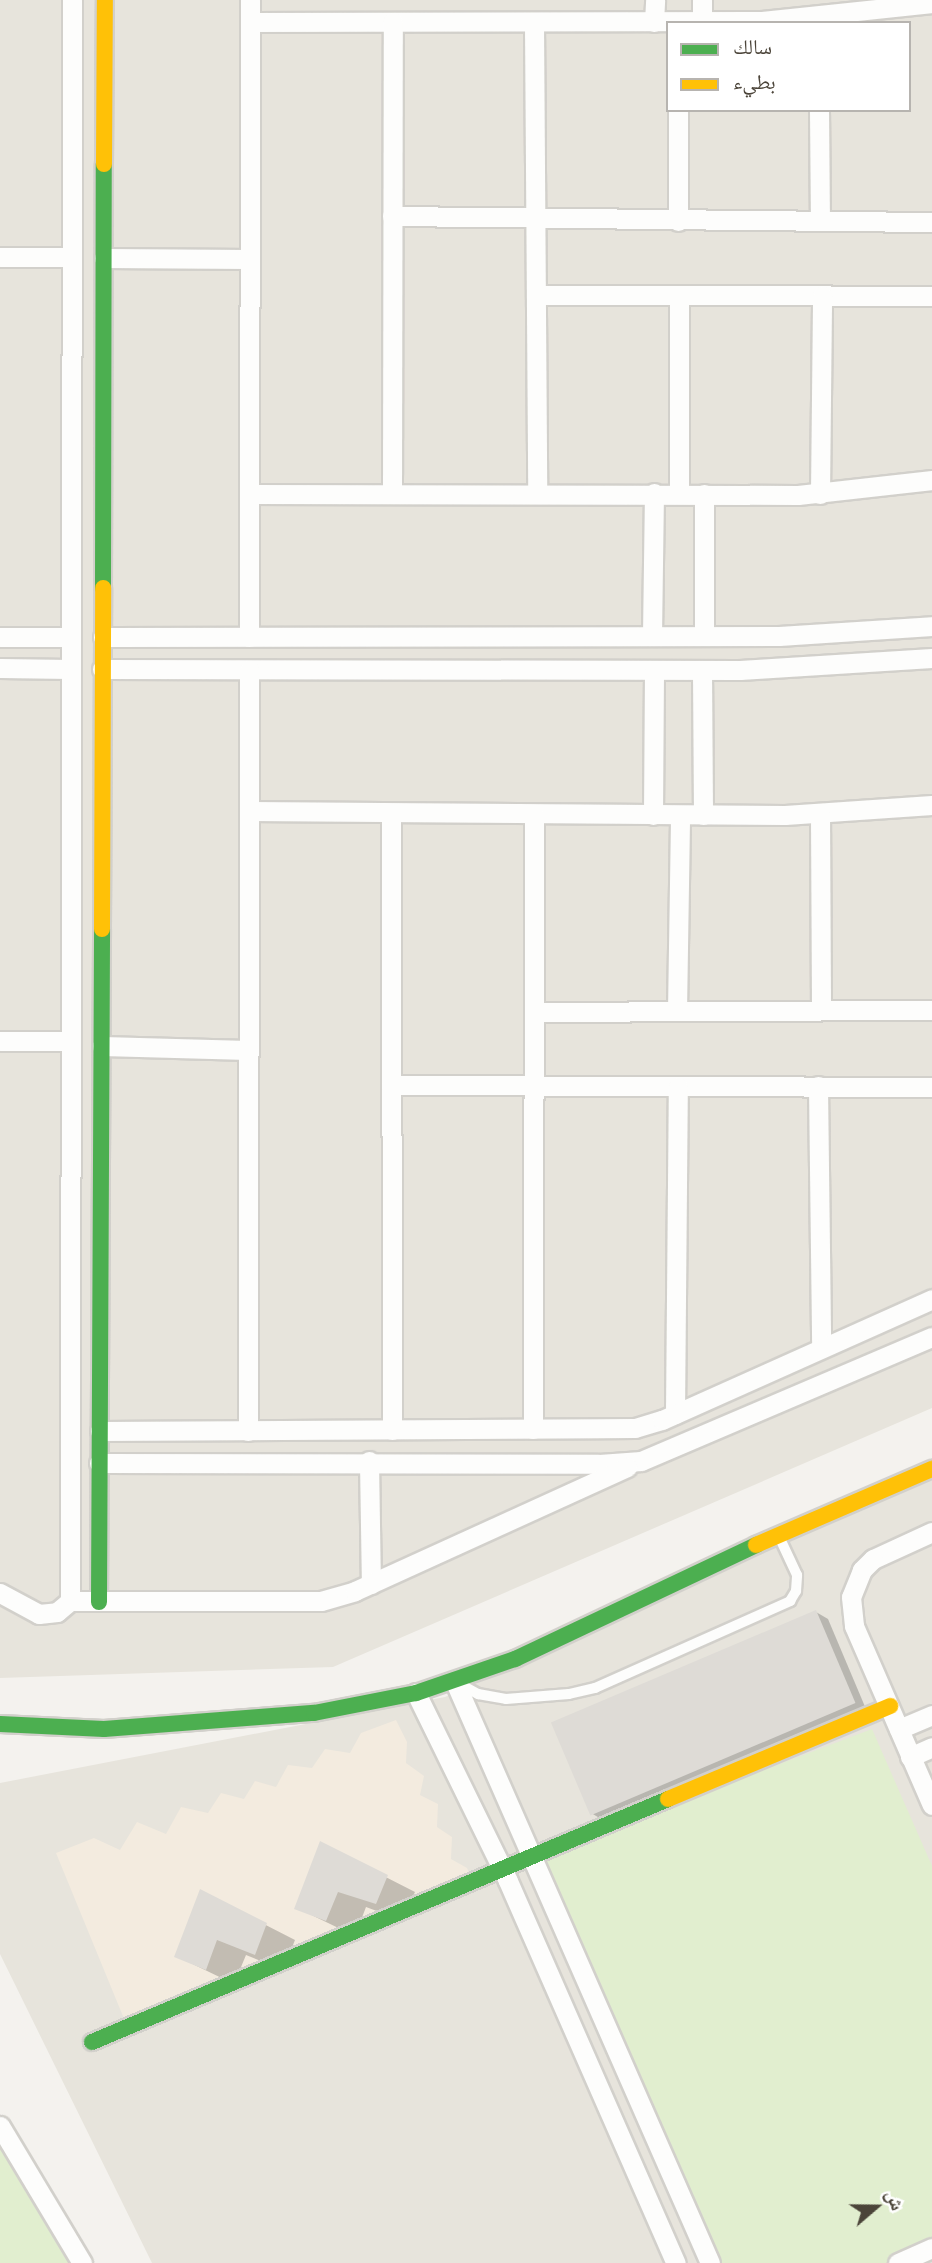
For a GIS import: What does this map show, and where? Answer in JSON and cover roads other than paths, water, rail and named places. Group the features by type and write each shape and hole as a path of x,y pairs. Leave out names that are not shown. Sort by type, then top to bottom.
{"street":[{"path":"71,1601 72,0"},
{"path":"99,1602 105,0"},
{"path":"250,0 250,637"},
{"path":"654,22 655,0"},
{"path":"702,0 702,21 818,20 932,3"},
{"path":"250,22 666,22"},
{"path":"392,493 393,22"},
{"path":"534,24 537,494"},
{"path":"72,104 104,104"},
{"path":"677,112 678,221"},
{"path":"819,112 821,221"},
{"path":"393,216 932,222"},
{"path":"0,257 72,257"},
{"path":"104,258 250,259"},
{"path":"536,295 932,296"},
{"path":"679,295 679,493"},
{"path":"820,494 822,296"},
{"path":"249,494 820,494 932,480"},
{"path":"652,635 654,493"},
{"path":"704,494 704,635"},
{"path":"103,637 815,636 932,626"},
{"path":"0,637 71,637"},
{"path":"103,669 654,671 932,658"},
{"path":"0,668 70,669"},
{"path":"248,1432 249,670"},
{"path":"702,670 703,815"},
{"path":"653,815 654,671"},
{"path":"249,811 820,814 932,805"},
{"path":"391,813 392,1430"},
{"path":"533,1429 534,814"},
{"path":"820,814 821,1010"},
{"path":"677,1011 680,815"},
{"path":"534,1012 932,1010"},
{"path":"0,1041 71,1041"},
{"path":"102,1046 248,1049"},
{"path":"391,1085 932,1087"},
{"path":"818,1086 821,1348"},
{"path":"675,1414 678,1087"},
{"path":"100,1431 621,1430 675,1414 932,1299"},
{"path":"0,1593 39,1614 57,1612 71,1601 303,1604 338,1597 641,1461 932,1337"},
{"path":"99,1463 369,1461 597,1464 641,1461"},
{"path":"369,1461 371,1584"},
{"path":"0,1724 66,1730 145,1726 314,1713 416,1693 455,1682 514,1659 779,1535 932,1468"},
{"path":"932,1532 873,1559 858,1576 850,1597 854,1626 932,1805"},
{"path":"455,1682 535,1857 710,2263"},
{"path":"416,1693 503,1872 591,2077 676,2263"},
{"path":"92,2042 503,1872 890,1706"},
{"path":"899,1730 932,1715"},
{"path":"910,1756 932,1747"},
{"path":"591,2077 622,2063"},
{"path":"0,2126 82,2263"},
{"path":"898,2263 932,2248"}],"lane":[{"path":"455,1682 478,1694 506,1699 569,1694 595,1688 790,1601 796,1591 797,1575 779,1535"}]}
